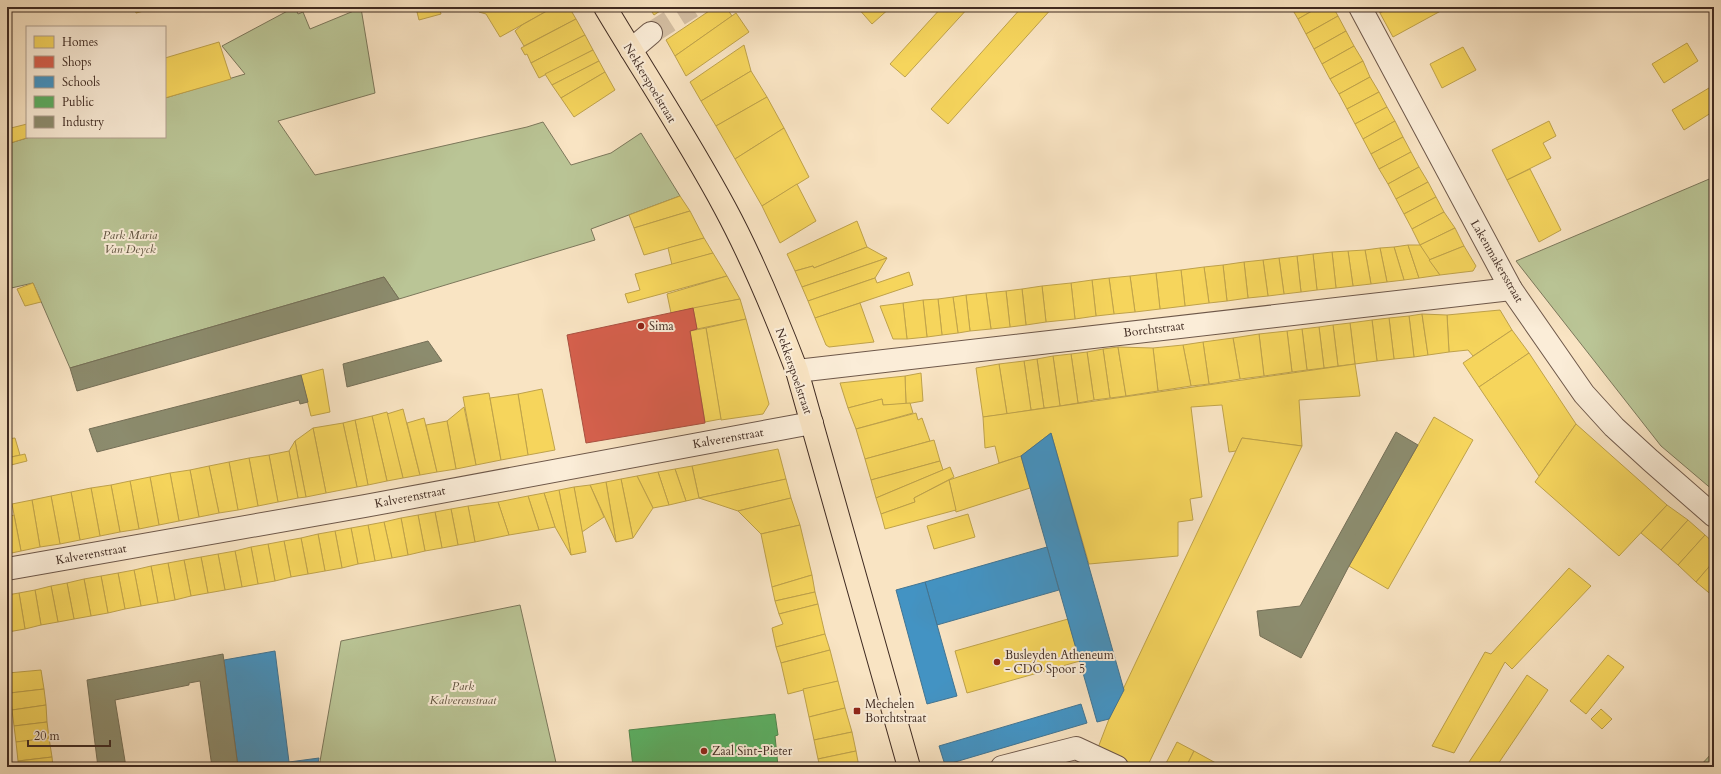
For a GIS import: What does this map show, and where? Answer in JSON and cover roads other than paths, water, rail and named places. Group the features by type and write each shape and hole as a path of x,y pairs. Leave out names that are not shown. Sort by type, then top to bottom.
{"main road":[{"name":"Nekkerspoelstraat","path":"605,7 725,208 752,262 797,371 909,767"}],"street":[{"name":"Lakenmakersstraat","path":"1360,7 1511,289 1589,399 1614,427 1714,516"},
{"path":"631,50 651,33"},
{"name":"Borchtstraat","path":"797,371 1511,289"},
{"name":"Kalverenstraat","path":"7,569 365,506 812,423"},
{"path":"1002,767 1076,748 1117,767"}],"tunnel":[{"path":"651,33 692,7"}],"place":[{"name":"Sima","path":"641,326"},
{"name":"Busleyden Atheneum - CDO Spoor 5","path":"997,662"},
{"name":"Mechelen Borchtstraat","path":"857,711"},
{"name":"Zaal Sint-Pieter","path":"704,751"}],"park label":[{"name":"Park Maria Van Deyck","path":"130,242"},
{"name":"Park Kalverenstraat","path":"463,693"}]}
